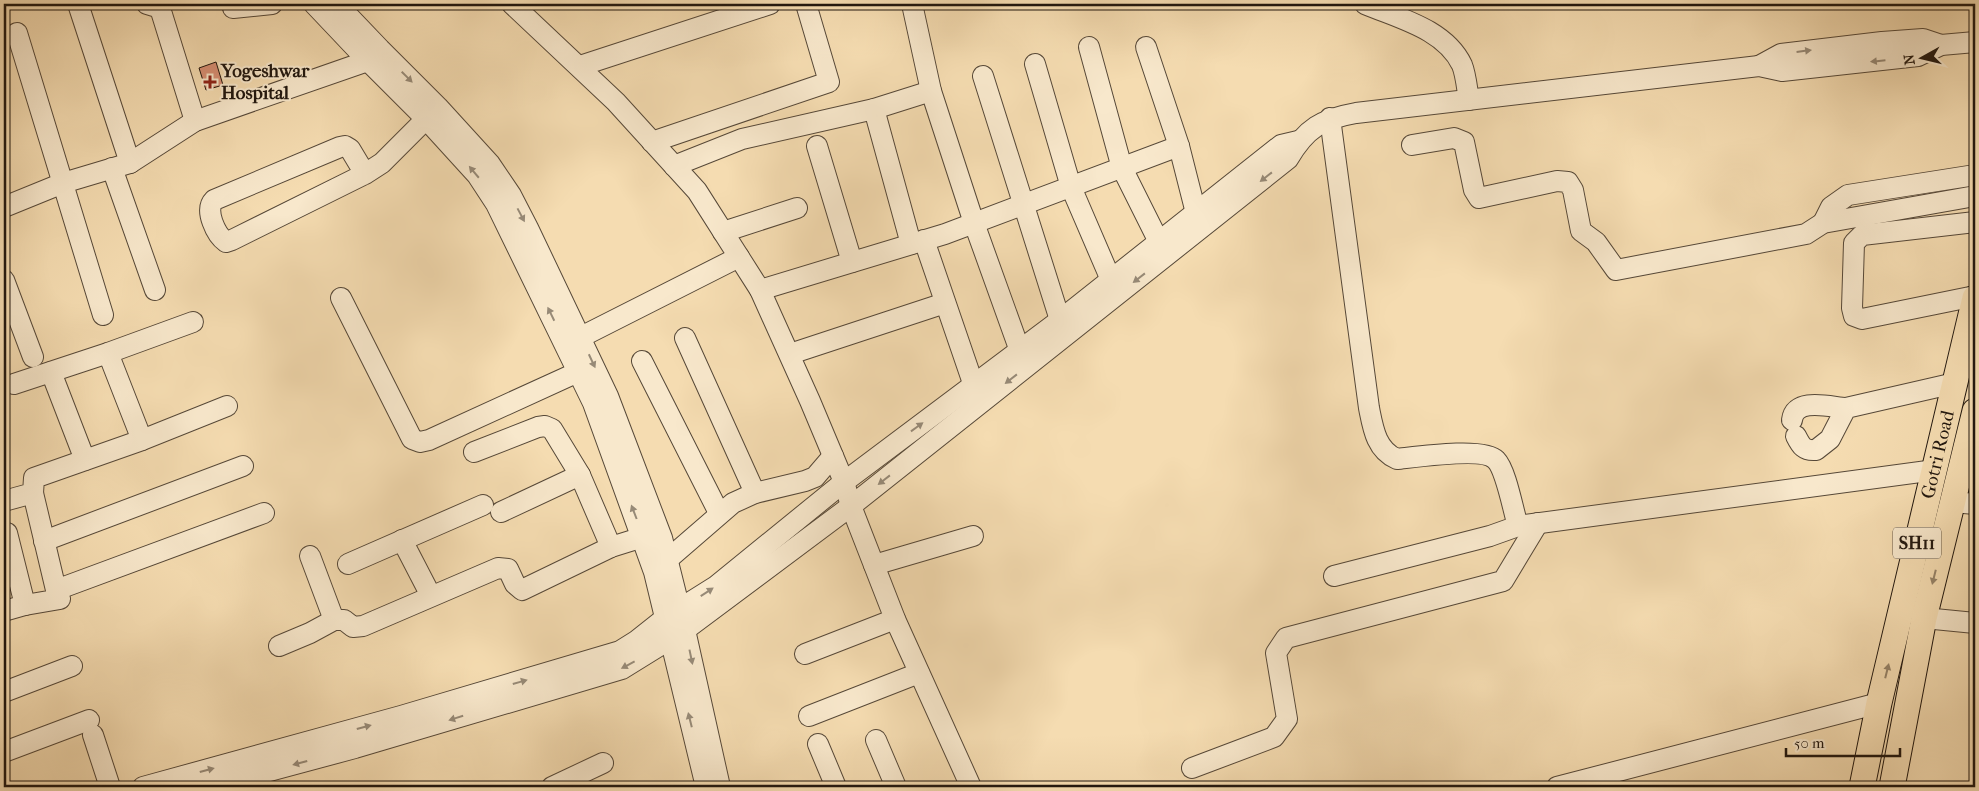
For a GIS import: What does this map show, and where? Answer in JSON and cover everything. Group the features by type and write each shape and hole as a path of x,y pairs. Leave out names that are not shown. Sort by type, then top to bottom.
{"main road":[{"name":"Gotri Road","path":"1862,787 1879,703 1975,297"},
{"name":"Gotri Road","path":"1892,787 1924,618 1964,503 1974,418"}],"street":[{"path":"78,4 155,290"},
{"path":"147,4 160,8 195,121"},
{"path":"234,8 272,4"},
{"path":"314,4 376,58 438,107 490,164 511,195 528,228 573,340 578,372 593,403 643,537 661,566"},
{"path":"337,4 376,58 426,119 477,175 496,204 573,340 608,396 662,538 661,566 672,614 720,787"},
{"path":"512,4 580,66 697,191 760,290 790,354 844,482 851,506 895,619 971,787"},
{"path":"580,66 770,4"},
{"path":"652,142 828,82 806,4"},
{"path":"912,4 931,91 974,223 1020,351"},
{"path":"1365,4 1432,32 1451,49 1462,66 1469,100"},
{"path":"17,33 103,316"},
{"path":"210,787 355,748 622,669 677,634 851,506 1288,159 1298,141 1319,124 1330,118 1356,113 1759,66 1781,54 1882,42 1923,39 1942,45 1975,42"},
{"path":"1089,47 1122,168 1159,242"},
{"path":"1146,47 1179,146 1196,213"},
{"path":"4,207 63,183 121,165 195,121 376,58"},
{"path":"1035,64 1071,187 1111,280"},
{"path":"983,76 1060,320"},
{"path":"674,166 742,139 874,109 931,91"},
{"path":"874,109 917,242 945,303 974,386"},
{"path":"1330,118 1369,408 1379,443 1386,455 1397,459 1475,452 1490,456 1496,460 1503,472 1518,526"},
{"path":"365,174 350,149 345,146 340,147 214,200 210,203 209,209 218,234 226,242 365,174 382,163 426,119"},
{"path":"1412,145 1454,138 1464,142 1474,190 1479,198 1557,182 1568,182 1574,190 1581,231 1596,242 1616,270 1806,234 1823,223 1975,196"},
{"path":"143,787 402,716 620,651 716,586 844,482 1020,351 1281,145 1298,141"},
{"path":"817,146 852,262"},
{"path":"760,290 974,223 1179,146"},
{"path":"1823,223 1831,207 1848,195 1975,175"},
{"path":"723,232 797,208"},
{"path":"1975,222 1862,235 1854,243 1854,316 1862,318 1975,297"},
{"path":"573,340 739,257"},
{"path":"4,280 33,356"},
{"path":"341,298 412,439 420,442 429,440 578,372"},
{"path":"790,354 945,303"},
{"path":"14,384 193,322"},
{"path":"685,338 755,493"},
{"path":"108,353 142,440"},
{"path":"642,361 719,514"},
{"path":"51,372 85,460"},
{"path":"1846,408 1830,439 1820,448 1816,450 1805,449 1801,446 1794,428 1793,414 1796,410 1806,405 1846,408 1955,383"},
{"path":"4,611 60,599 56,590 33,493 34,478 142,440 227,406"},
{"path":"474,452 538,427 545,426 552,429 580,475 611,547"},
{"path":"661,566 733,503 755,493 805,482 815,477 833,456"},
{"path":"44,541 242,466"},
{"path":"1334,576 1490,536 1518,526 1935,470"},
{"path":"502,512 580,475"},
{"path":"4,501 33,493"},
{"path":"348,564 483,505"},
{"path":"56,590 264,513"},
{"path":"1192,768 1274,737 1286,719 1276,653 1286,638 1503,581 1538,524"},
{"path":"7,533 25,605"},
{"path":"874,565 972,536"},
{"path":"279,646 334,620 344,620 353,628 363,626 498,568 508,569 515,584 522,590 611,547 643,537"},
{"path":"402,540 431,596"},
{"path":"310,556 334,620"},
{"path":"1924,618 1975,623"},
{"path":"805,654 895,619"},
{"path":"677,634 706,787"},
{"path":"4,692 72,666"},
{"path":"809,716 919,672"},
{"path":"1556,787 1879,703"},
{"path":"4,752 91,728 110,787"},
{"path":"876,740 896,787"},
{"path":"818,744 836,787"},
{"path":"552,787 603,763"}],"building":[{"path":"216,62 223,85 206,90 199,68"}],"place":[{"name":"Yogeshwar Hospital","path":"210,82"}]}
